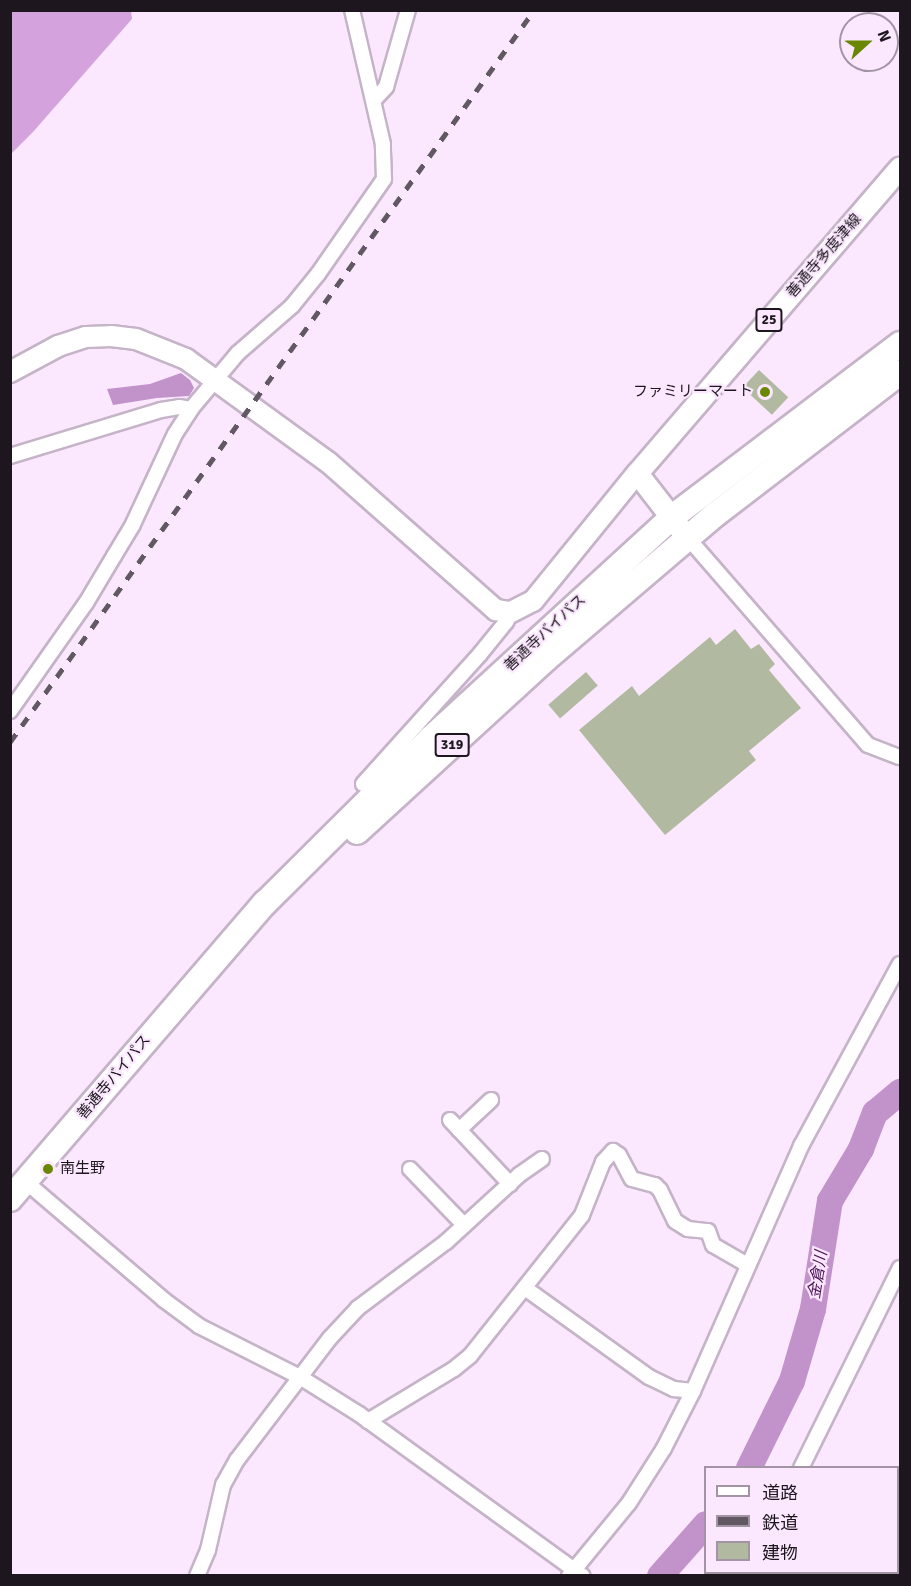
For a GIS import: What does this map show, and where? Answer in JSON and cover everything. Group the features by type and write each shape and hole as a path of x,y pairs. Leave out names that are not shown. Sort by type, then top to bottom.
{"highway":[{"name":"善通寺バイパス","path":"18,1190 265,903 430,739 671,518 900,344"},
{"name":"善通寺バイパス","path":"218,955 335,852 546,659 730,502 900,373"}],"main road":[{"name":"善通寺多度津線","path":"637,473 900,166"},
{"path":"637,473 688,538"}],"street":[{"path":"10,711 86,603 119,548 176,434 192,410 238,353 292,306 318,274 384,179 386,162 374,100 352,10"},
{"path":"374,100 386,87 408,10"},
{"path":"10,372 58,346 86,337 111,336 136,339 161,347 215,379 352,481 490,606 511,612"},
{"path":"10,456 161,410 179,407 192,410"},
{"path":"363,784 480,654 511,612 533,601 637,473"},
{"path":"688,538 868,745 900,757"},
{"path":"18,1190 199,1326 300,1377 368,1421 575,1573 629,1503 664,1448 693,1391 801,1146 900,964"},
{"path":"491,1100 454,1125 510,1184"},
{"path":"368,1421 454,1369 470,1356 582,1215 603,1162 613,1151 619,1155 632,1179 655,1185 660,1190 675,1221 688,1229 708,1231 713,1245 747,1265"},
{"path":"197,1575 208,1550 223,1485 237,1460 300,1377 358,1308 446,1242 510,1184 542,1159"},
{"path":"410,1169 464,1225"},
{"path":"801,1466 900,1268"},
{"path":"525,1288 655,1380 674,1389 693,1391"}],"shaded area":[{"path":"11,10 131,11 132,19 11,154"},
{"path":"181,373 190,380 194,388 189,396 113,405 107,389 150,384"}],"building":[{"name":"ファミリーマート","path":"759,370 788,397 772,415 743,388"},
{"path":"735,629 751,649 759,644 775,664 769,670 801,708 749,751 756,760 665,835 579,730 632,686 639,696 710,637 716,645"},
{"path":"586,672 598,686 560,718 548,705"}],"waterway":[{"name":"金倉川","path":"750,1466 792,1381 813,1309 830,1201 861,1149 875,1113 900,1092"},
{"name":"金倉川","path":"660,1576 704,1526"}],"railway":[{"path":"10,742 534,10"}],"place":[{"name":"ファミリーマート","path":"765,392"},
{"name":"南生野","path":"48,1169"}]}
